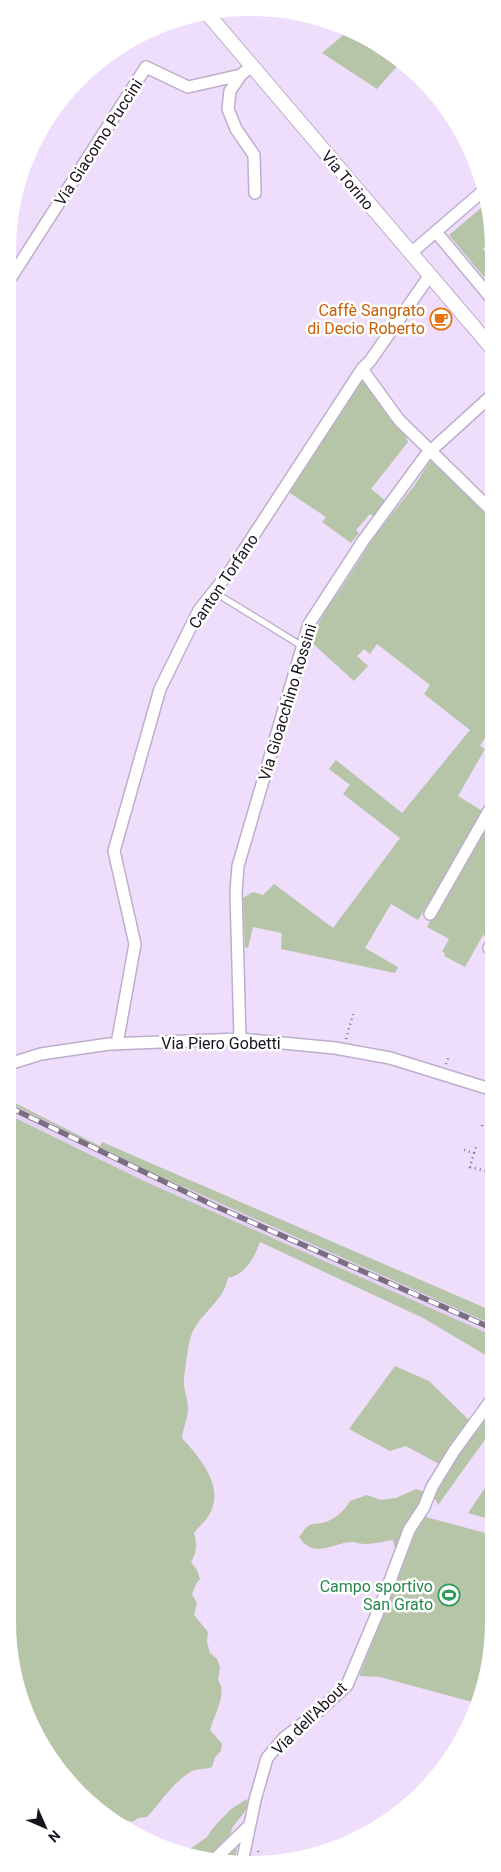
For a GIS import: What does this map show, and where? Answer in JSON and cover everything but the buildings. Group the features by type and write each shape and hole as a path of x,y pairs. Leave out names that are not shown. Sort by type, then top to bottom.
{"street":[{"name":"Via Torino","path":"212,20 485,340"},
{"name":"Via Giacomo Puccini","path":"251,66 240,75 230,91 228,109 236,129 254,154 256,193"},
{"name":"Via Giacomo Puccini","path":"16,270 146,67 188,87 240,75"},
{"path":"411,253 478,195"},
{"path":"436,232 485,282"},
{"name":"Canton Torfano","path":"117,1044 135,944 114,851 160,689 198,610 231,570 362,369 370,362 430,275"},
{"path":"362,369 399,420 485,504"},
{"name":"Via Gioacchino Rossini","path":"240,1040 236,892 238,866 309,624 348,564 430,452 485,402"},
{"path":"430,914 485,818"},
{"name":"Via Piero Gobetti","path":"16,1062 41,1054 117,1044 240,1040 286,1042 390,1058 485,1087"},
{"name":"Via dell'About","path":"243,1856 248,1826 268,1758 284,1738 320,1710 347,1685 382,1602 409,1530 454,1451 485,1408"},
{"path":"220,1854 248,1826"}],"lane":[{"path":"214,592 302,646"}],"path":[{"path":"342,1050 353,1014"},
{"path":"482,1126 483,1121"},
{"path":"476,1147 470,1167 485,1171"},
{"path":"464,1150 474,1153"}],"shaded area":[{"path":"16,1106 150,1172 485,1321 485,1332 144,1181 16,1118"}],"green space":[{"path":"343,35 368,48 396,67 377,89 322,53"},
{"path":"481,208 485,248 483,249 485,252 484,277 449,235"},
{"path":"361,381 388,408 400,425 408,442 371,489 386,501 373,516 370,514 356,530 359,533 351,543 322,522 326,517 287,491"},
{"path":"431,460 485,510 485,738 480,746 485,749 458,796 484,812 418,920 391,904 365,948 398,967 395,973 281,949 282,933 253,927 248,948 245,947 243,898 253,892 263,895 274,884 333,928 400,838 343,794 350,785 329,769 336,760 402,813 470,730 424,694 430,685 377,644 370,654 364,649 357,656 368,666 354,681 310,641 329,603 336,596 377,533 414,486"},
{"path":"485,822 485,936 483,935 465,967 444,956 445,953 442,952 449,939 427,927"},
{"path":"16,1104 100,1146 102,1142 485,1308 485,1321 150,1172 16,1106"},
{"path":"16,1118 144,1181 485,1332 485,1355 423,1318 260,1242 255,1254 244,1269 240,1273 228,1278 221,1294 199,1321 190,1339 184,1382 188,1412 182,1438 196,1454 208,1473 214,1494 209,1515 194,1533 196,1548 191,1562 197,1570 200,1579 192,1594 197,1603 194,1615 208,1632 207,1642 210,1653 217,1659 220,1667 218,1680 222,1691 221,1698 210,1730 222,1744 221,1751 215,1757 212,1767 195,1770 185,1775 147,1817 138,1818 133,1822 120,1816 96,1798 74,1776 56,1752 34,1711 24,1682 18,1652 16,1621"},
{"path":"395,1366 429,1381 469,1420 451,1443 439,1464 406,1446 390,1451 349,1429"},
{"path":"485,1418 485,1440 438,1505 434,1492"},
{"path":"485,1488 485,1518 468,1513"},
{"path":"416,1489 425,1492 401,1549 398,1551 395,1549 393,1540 369,1544 347,1542 318,1549 305,1544 299,1537 309,1526 335,1518 350,1501 367,1495 381,1500 396,1498"},
{"name":"Campo sportivo San Grato","path":"422,1516 485,1533 483,1652 477,1682 470,1701 380,1677 359,1676"},
{"path":"247,1799 246,1810 233,1827 231,1838 214,1853 191,1848 207,1837 231,1809"},
{"path":"237,1848 236,1855 228,1855"}],"railway":[{"path":"16,1110 215,1206 485,1325"}],"place":[{"name":"Caffè Sangrato di Decio Roberto","path":"441,319"},
{"name":"Campo sportivo San Grato","path":"449,1595"}]}
